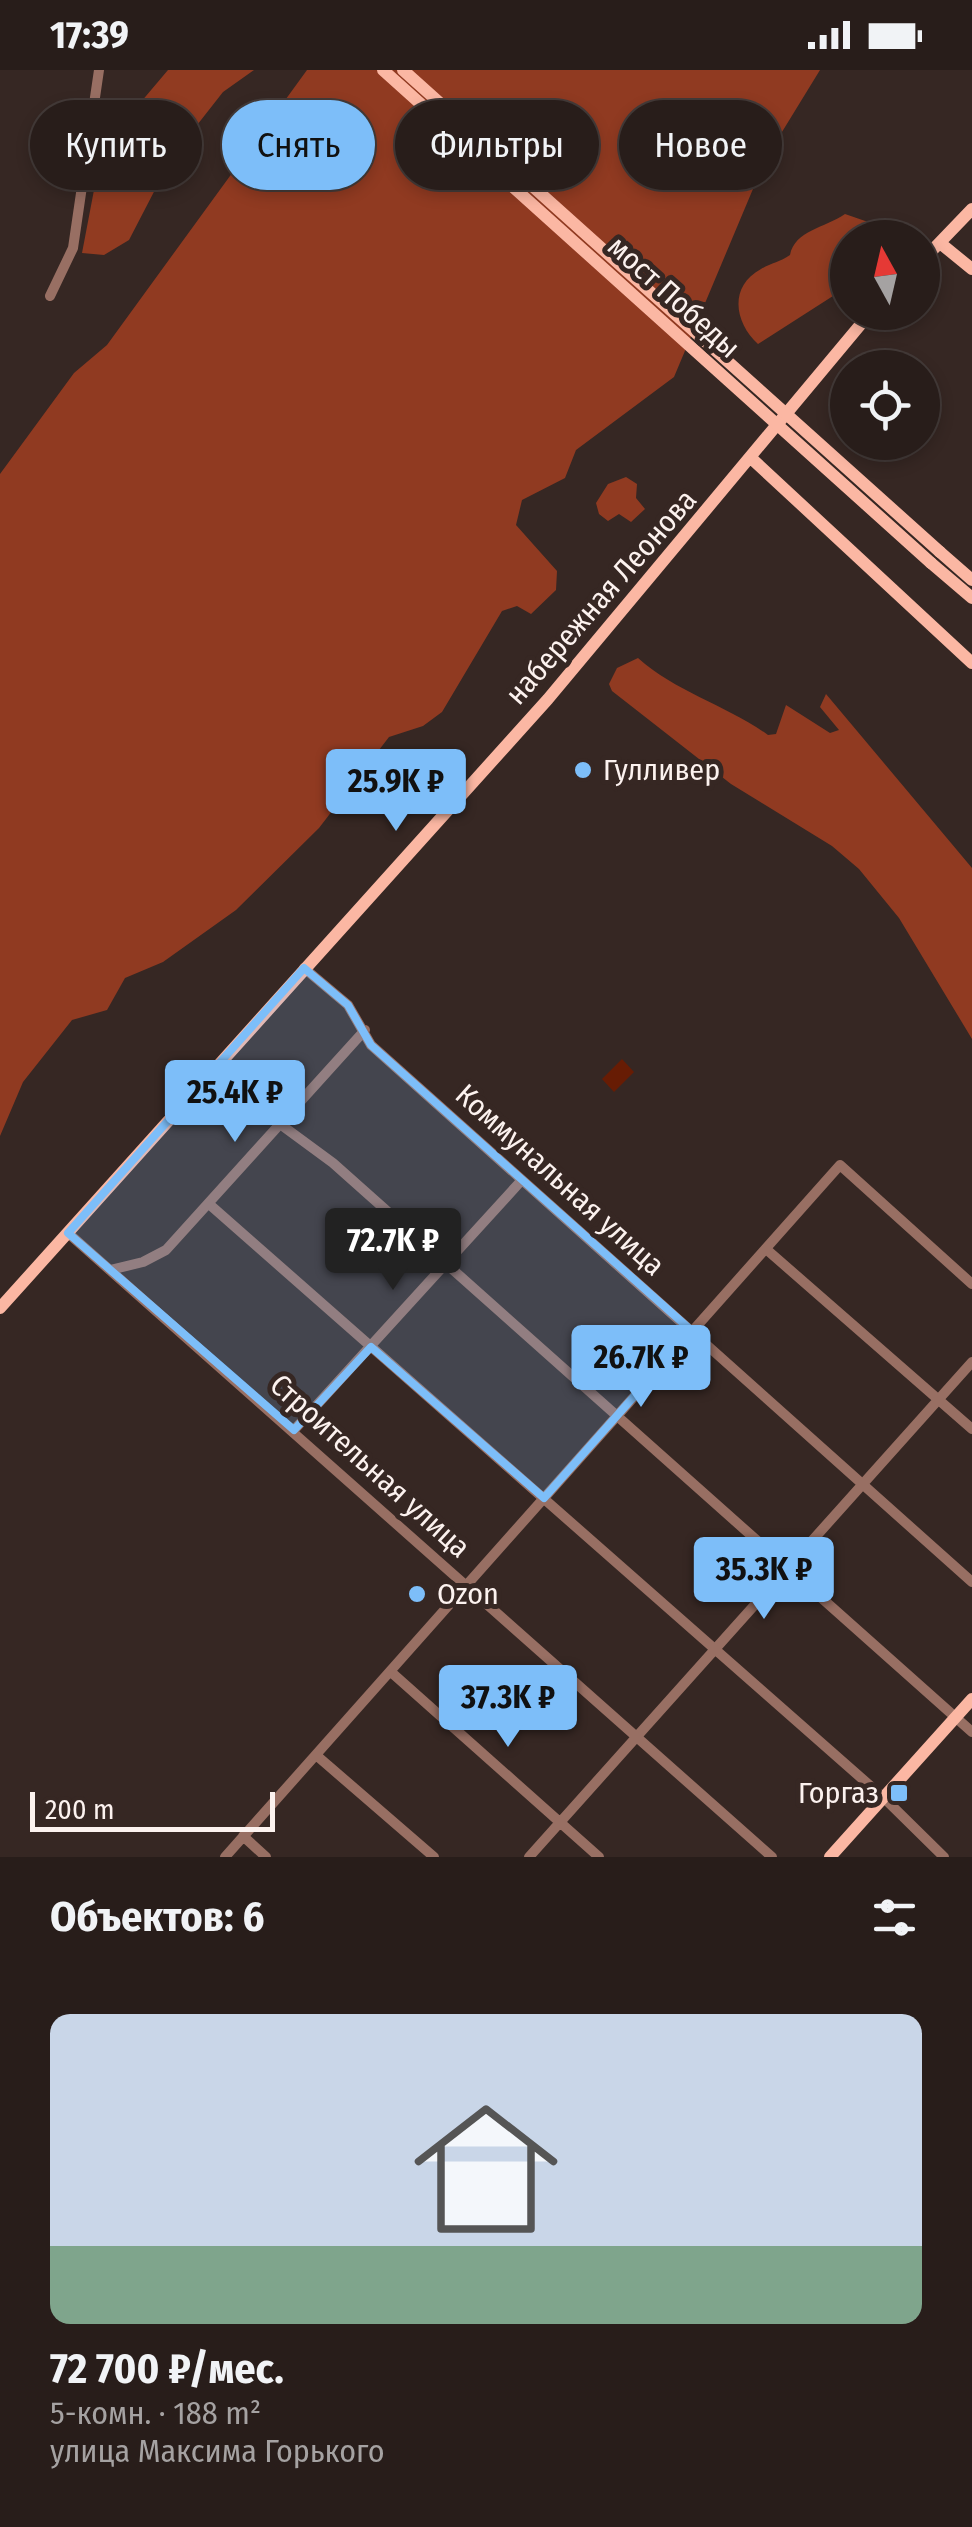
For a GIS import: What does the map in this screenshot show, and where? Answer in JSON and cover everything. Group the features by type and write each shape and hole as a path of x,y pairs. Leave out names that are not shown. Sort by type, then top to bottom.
{"main road":[{"name":"мост Победы","path":"383,70 935,558"},
{"path":"404,70 935,558 972,598"},
{"path":"972,210 940,243 972,269"},
{"name":"набережная Леонова","path":"0,1308 560,684 856,330"},
{"path":"751,458 972,663"},
{"path":"935,558 972,580"},
{"path":"830,1857 972,1699"}],"street":[{"path":"50,296 73,248 99,70"},
{"name":"Коммунальная улица","path":"304,968 348,1005 370,1045 972,1582"},
{"path":"110,1270 144,1262 166,1250 365,1030"},
{"path":"280,1124 333,1163 972,1732"},
{"path":"226,1857 840,1165 972,1284"},
{"path":"294,1430 521,1181"},
{"path":"209,1204 884,1798 944,1857"},
{"name":"Строительная улица","path":"68,1233 772,1857"},
{"path":"766,1249 972,1429"},
{"path":"529,1857 972,1362"},
{"path":"391,1672 599,1857"},
{"path":"316,1755 434,1857"},
{"path":"243,1836 266,1857"}],"highlighted area":[{"path":"304,968 348,1005 371,1045 692,1331 544,1498 371,1347 294,1430 68,1233"}],"shaded area":[{"path":"168,70 254,70 223,92 202,119 202,100 143,100"},
{"path":"307,70 820,70 782,132 782,100 619,100 619,190 753,190 674,377 576,450 565,478 522,500 516,525 557,571 556,590 531,614 517,606 502,611 442,712 423,726 389,737 319,828 236,910 163,962 125,978 107,1010 72,1020 23,1082 0,1136 0,474 74,373 107,345 222,187 222,190 375,190 375,100 285,100"},
{"path":"94,190 155,190 129,240 104,255 82,253"},
{"path":"845,214 862,220 833,220"},
{"path":"830,222 830,298 758,344 740,316 739,295 743,285 761,269 790,255 804,235"},
{"path":"626,477 637,484 636,498 645,509 631,522 619,514 608,521 599,514 596,503 608,484"},
{"path":"638,658 668,680 768,735 776,734 786,705 830,733 839,730 820,707 826,694 972,868 972,1039 899,918 859,869 832,846 731,784 612,691 609,684 617,668"},
{"path":"622,1059 634,1072 614,1092 602,1079"}],"place":[{"name":"Гулливер","path":"583,770"},
{"name":"Ozon","path":"417,1594"},
{"name":"Горгаз","path":"899,1793"}]}
